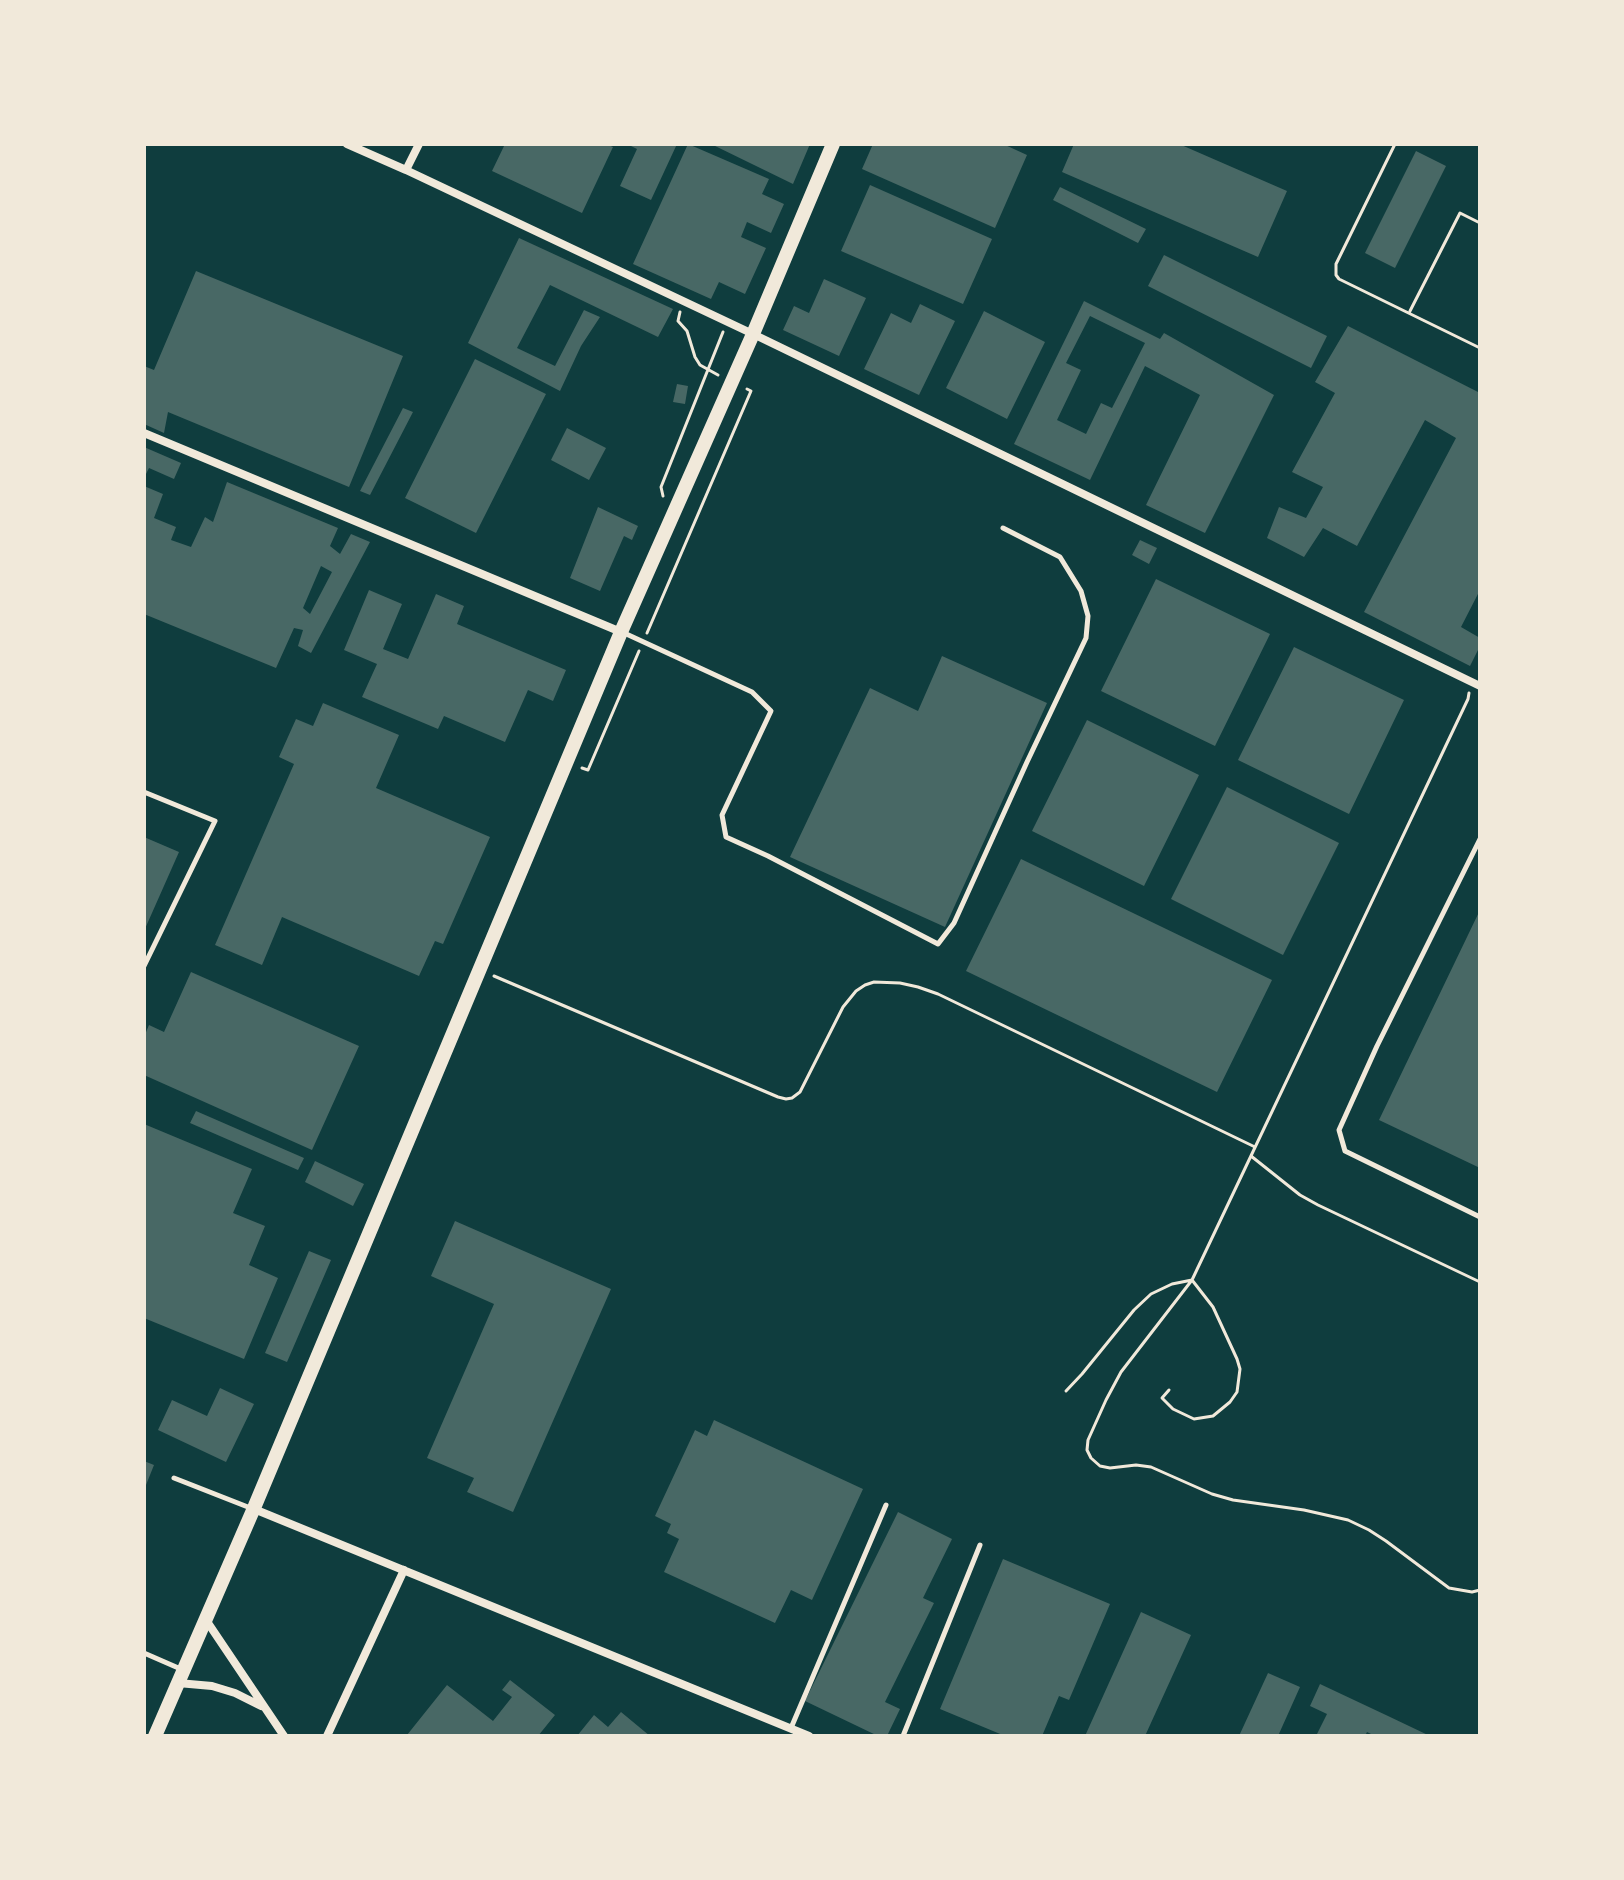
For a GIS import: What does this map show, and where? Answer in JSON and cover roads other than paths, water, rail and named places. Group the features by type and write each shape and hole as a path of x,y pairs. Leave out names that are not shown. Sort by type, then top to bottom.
{"street":[{"path":"347,144 726,321 1477,684"},
{"path":"406,170 419,144"},
{"path":"155,1736 254,1509 621,632 833,144"},
{"path":"144,433 621,632"},
{"path":"254,1509 809,1736"},
{"path":"327,1736 404,1570"},
{"path":"206,1619 284,1736"},
{"path":"181,1676 235,1693 264,1708"}],"lane":[{"path":"621,632 752,692 771,711 722,815 726,837 938,944 954,923 1086,638 1088,616 1081,591 1060,557 1003,528"},
{"path":"144,792 215,821 144,966"},
{"path":"1480,839 1377,1046 1339,1130 1345,1151 1480,1217"},
{"path":"174,1478 254,1509"},
{"path":"791,1728 886,1505"},
{"path":"903,1736 980,1545"},
{"path":"144,1653 181,1676"}]}
